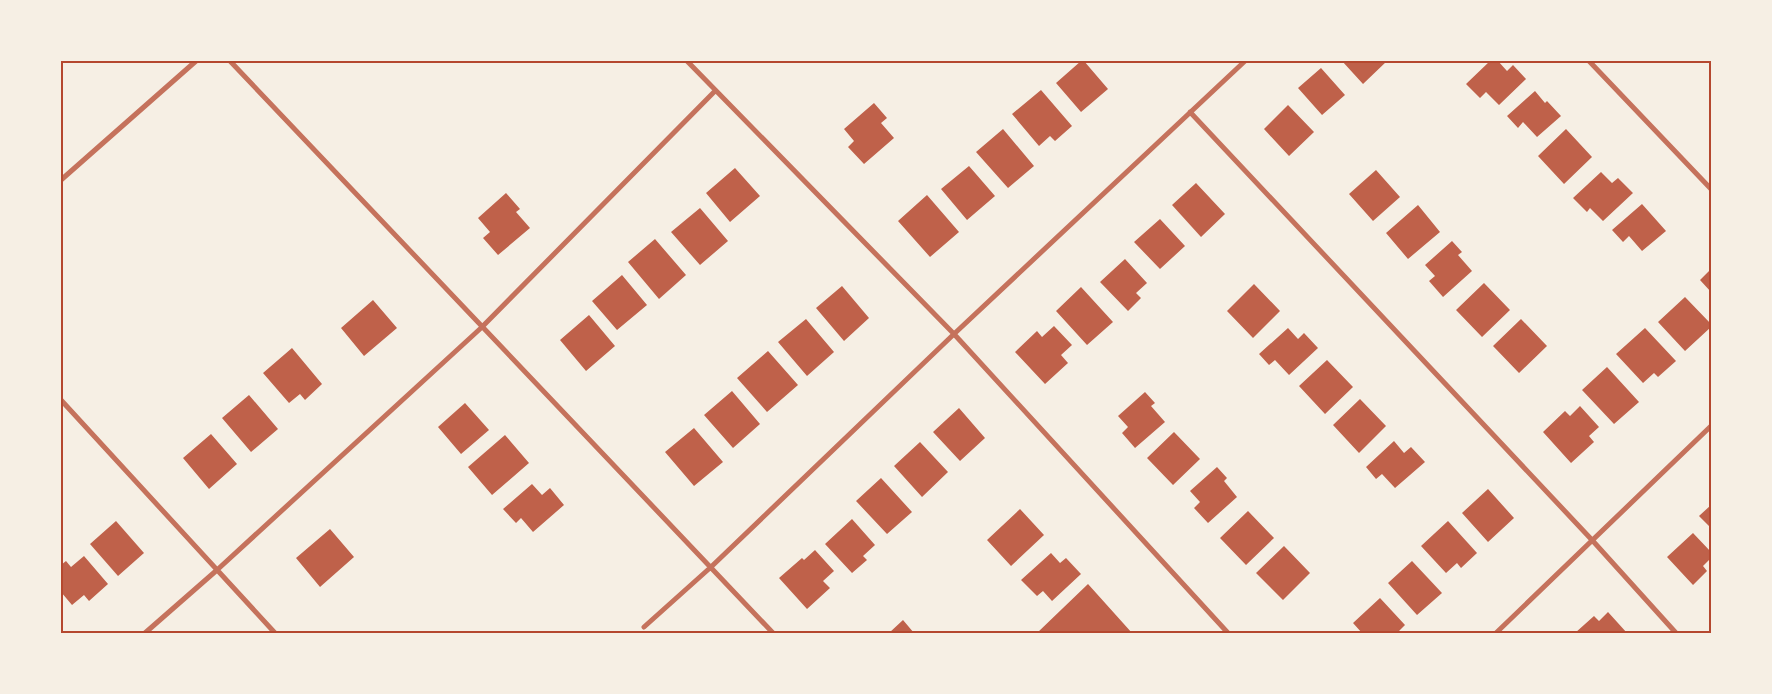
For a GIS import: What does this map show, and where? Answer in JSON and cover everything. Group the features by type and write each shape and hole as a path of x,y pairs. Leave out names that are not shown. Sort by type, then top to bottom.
{"street":[{"path":"61,180 196,61"},
{"path":"230,61 481,328 773,633"},
{"path":"687,61 954,334 1228,633"},
{"path":"644,627 711,567 954,334 1245,61"},
{"path":"1590,61 1711,189"},
{"path":"145,633 217,570 481,328 715,91"},
{"path":"1190,112 1592,540 1676,633"},
{"path":"61,400 275,633"},
{"path":"1496,633 1711,426"}],"building":[{"path":"1081,61 1084,61 1108,89 1081,112 1056,83"},
{"path":"1342,61 1387,61 1363,84"},
{"path":"1490,61 1498,61 1507,71 1513,65 1526,79 1499,105 1486,92 1480,98 1466,84"},
{"path":"1321,68 1345,95 1322,115 1298,88"},
{"path":"1041,90 1072,126 1055,141 1050,136 1039,146 1012,114"},
{"path":"1535,91 1545,103 1547,101 1561,116 1537,137 1523,122 1518,128 1507,116"},
{"path":"874,103 887,118 881,123 894,138 864,164 848,147 854,141 844,129"},
{"path":"1288,105 1314,132 1289,156 1264,129"},
{"path":"1003,129 1034,166 1008,188 976,152"},
{"path":"1566,129 1592,157 1564,184 1538,156"},
{"path":"969,166 995,196 967,220 941,189"},
{"path":"735,168 760,196 730,222 706,193"},
{"path":"1376,170 1400,197 1373,221 1349,194"},
{"path":"1601,172 1612,183 1618,178 1633,193 1603,221 1590,208 1587,212 1573,198"},
{"path":"1196,183 1225,214 1201,237 1172,205"},
{"path":"506,193 520,209 516,212 530,228 498,255 483,238 490,232 478,218"},
{"path":"927,195 959,232 930,257 898,221"},
{"path":"1642,204 1666,231 1642,251 1629,236 1623,242 1612,230"},
{"path":"1418,205 1440,232 1408,259 1386,233"},
{"path":"700,208 728,241 700,265 671,232"},
{"path":"1160,219 1185,246 1160,269 1134,242"},
{"path":"655,239 686,275 659,299 628,262"},
{"path":"1452,241 1462,252 1458,255 1472,271 1443,297 1429,281 1435,276 1425,265"},
{"path":"1125,259 1147,283 1136,293 1141,298 1128,311 1100,282"},
{"path":"1711,269 1711,292 1700,280"},
{"path":"622,275 647,305 617,330 592,301"},
{"path":"1484,283 1510,310 1482,337 1456,310"},
{"path":"1254,284 1280,311 1253,338 1227,311"},
{"path":"842,286 869,318 844,341 816,308"},
{"path":"1081,287 1113,322 1087,345 1056,311"},
{"path":"1685,297 1711,324 1711,327 1685,351 1658,322"},
{"path":"373,300 397,328 364,356 341,328"},
{"path":"589,315 615,346 586,371 560,340"},
{"path":"806,319 834,352 807,376 778,342"},
{"path":"1521,319 1547,346 1519,373 1493,346"},
{"path":"1054,326 1072,345 1061,355 1068,363 1045,384 1015,352 1037,331 1042,337"},
{"path":"1288,328 1298,339 1304,333 1318,348 1289,375 1275,360 1269,365 1259,354"},
{"path":"1645,328 1676,361 1658,377 1654,373 1643,383 1616,354"},
{"path":"292,348 322,384 305,400 300,394 289,403 263,373"},
{"path":"768,351 798,385 767,412 737,378"},
{"path":"1327,360 1353,387 1325,414 1299,386"},
{"path":"1607,367 1639,402 1614,424 1582,390"},
{"path":"732,391 760,424 733,448 704,415"},
{"path":"1145,392 1155,403 1151,406 1165,422 1135,448 1122,433 1128,427 1118,416"},
{"path":"249,395 278,429 251,452 222,418"},
{"path":"1360,399 1386,426 1359,453 1333,425"},
{"path":"465,403 489,430 461,454 438,427"},
{"path":"1580,406 1599,427 1589,436 1594,442 1571,463 1543,432 1565,411 1570,416"},
{"path":"959,408 985,438 960,461 933,432"},
{"path":"694,428 723,462 694,486 665,452"},
{"path":"1174,432 1200,459 1173,485 1147,458"},
{"path":"211,434 237,464 209,489 183,458"},
{"path":"505,435 529,463 492,495 468,467"},
{"path":"1394,441 1404,453 1411,447 1425,462 1395,488 1382,474 1376,479 1366,467"},
{"path":"920,442 948,472 922,497 894,466"},
{"path":"1217,467 1227,478 1224,481 1237,497 1208,523 1194,508 1200,502 1190,491"},
{"path":"881,478 912,512 887,534 856,501"},
{"path":"532,484 542,495 550,488 564,505 533,532 521,518 516,523 503,509"},
{"path":"1488,489 1514,518 1488,542 1462,513"},
{"path":"1711,505 1711,528 1699,516"},
{"path":"1020,509 1044,535 1011,566 987,540"},
{"path":"1248,511 1274,538 1246,565 1220,538"},
{"path":"852,519 875,545 863,556 867,560 852,573 825,544"},
{"path":"116,521 144,553 118,576 90,544"},
{"path":"1448,521 1477,553 1461,568 1457,563 1446,573 1421,546"},
{"path":"330,529 354,557 320,587 296,558"},
{"path":"1693,533 1711,552 1711,558 1703,566 1707,571 1693,585 1667,557"},
{"path":"1284,546 1310,573 1283,600 1256,573"},
{"path":"815,550 834,571 823,581 830,588 807,609 779,578 802,558 804,560"},
{"path":"1051,553 1060,563 1066,558 1081,574 1052,601 1043,591 1037,596 1021,580"},
{"path":"84,556 108,584 89,601 84,595 72,605 61,592 61,565 66,561 71,567"},
{"path":"1412,561 1442,593 1417,615 1388,583"},
{"path":"1088,584 1132,633 1037,633"},
{"path":"1380,598 1405,625 1397,633 1362,633 1353,623"},
{"path":"1608,612 1627,633 1575,633 1594,616 1599,621"},
{"path":"903,620 914,633 889,633"}]}
